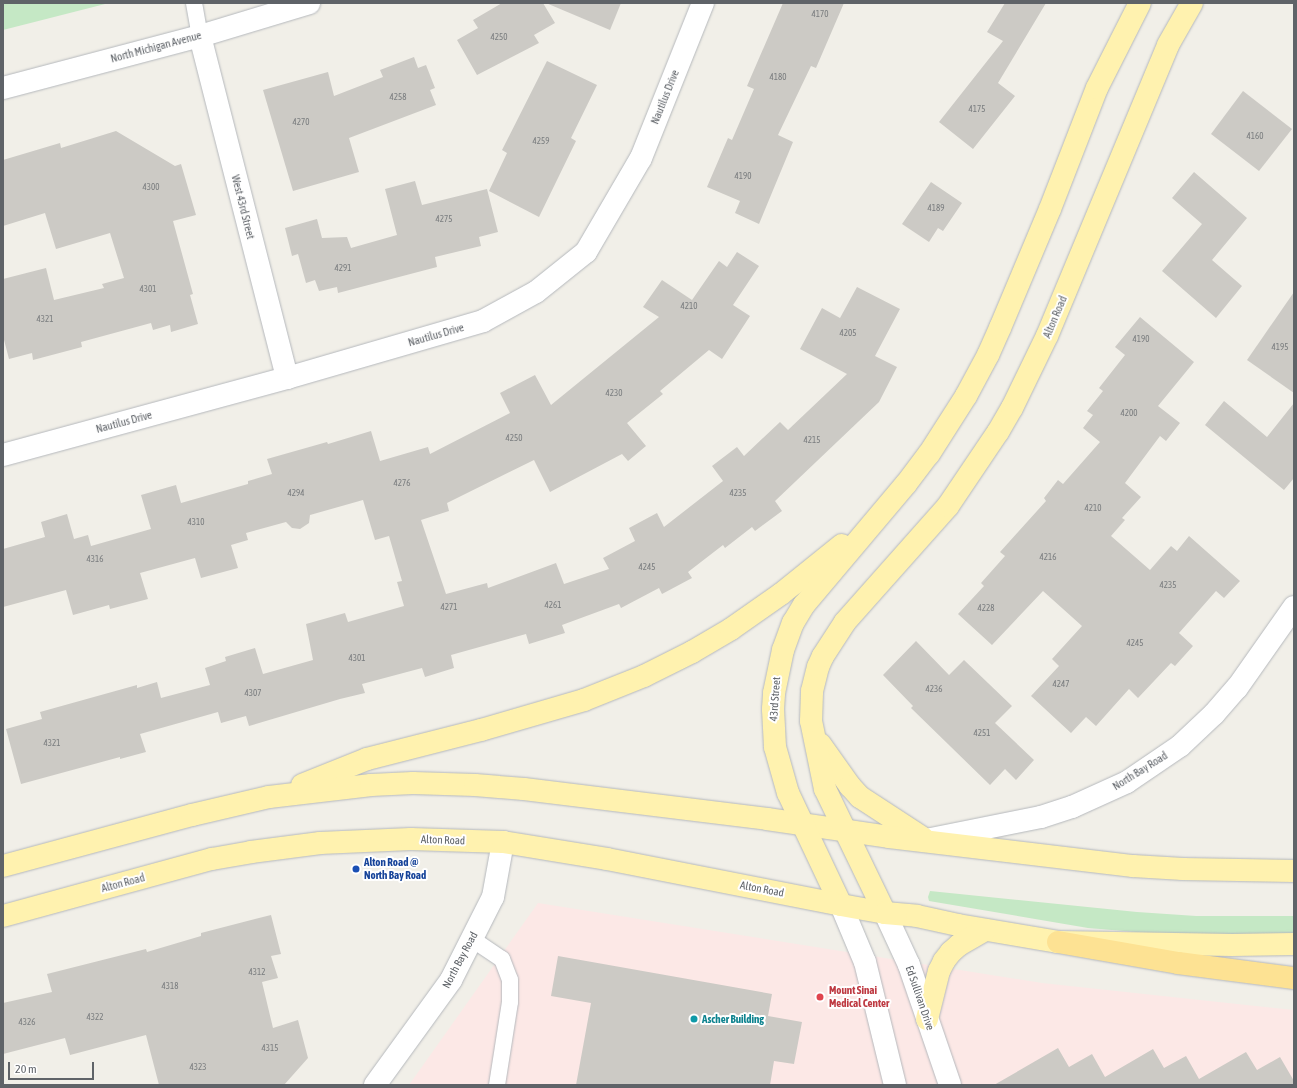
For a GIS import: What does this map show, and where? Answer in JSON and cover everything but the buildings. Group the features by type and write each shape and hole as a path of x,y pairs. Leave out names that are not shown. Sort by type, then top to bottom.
{"highway":[{"path":"1058,942 1178,963 1294,978"}],"main road":[{"path":"269,797 367,759 558,708 606,692 644,676 714,640 750,617 782,594 880,514 929,454 966,396 988,355 1050,209 1097,88 1140,3"},
{"name":"Alton Road","path":"814,737 812,721 812,691 818,667 832,641 864,599 948,506 998,432 1012,408 1053,321 1168,44 1192,3"},
{"name":"43rd Street","path":"841,905 788,793 775,747 773,709 778,665 788,634 798,615 880,514"},
{"path":"814,737 825,789 884,912"},
{"path":"814,737 850,786 860,797 925,840"},
{"path":"3,866 269,797 372,785 413,784 475,785 576,796 1133,866 1204,870 1294,871"},
{"name":"Alton Road","path":"3,916 197,863 251,852 354,840 411,839 503,842 607,859 841,905 918,916 985,930 1058,942 1232,946 1294,944"},
{"path":"927,1019 939,971 944,961 959,945 985,930"}],"street":[{"name":"North Michigan Avenue","path":"3,88 200,36 309,3"},
{"name":"Nautilus Drive","path":"3,456 287,378 483,321 536,292 586,252 641,158 703,3"},
{"name":"West 43rd Street","path":"200,36 287,378"},
{"name":"North Bay Road","path":"925,840 1019,822 1054,813 1099,796 1133,778 1180,746 1214,714 1237,688 1294,607"},
{"name":"North Bay Road","path":"375,1085 451,980 493,897 503,842"},
{"path":"841,905 865,962 895,1085"},
{"name":"Ed Sullivan Drive","path":"884,912 909,965 950,1085"}],"lane":[{"path":"194,3 200,36"},
{"path":"472,939 502,959 510,980 510,1002 497,1085"}],"shaded area":[{"name":"Mount Sinai Medical Center","path":"538,903 1042,983 1294,1010 1294,1085 409,1085"}],"green space":[{"path":"3,3 109,3 3,30"},
{"path":"930,891 1137,912 1196,916 1294,916 1294,935 1172,935 1088,928 929,901 928,897"}],"place":[{"name":"Alton Road @ North Bay Road","path":"356,869"},
{"name":"Mount Sinai Medical Center","path":"820,997"},
{"name":"Ascher Building","path":"694,1019"}]}
